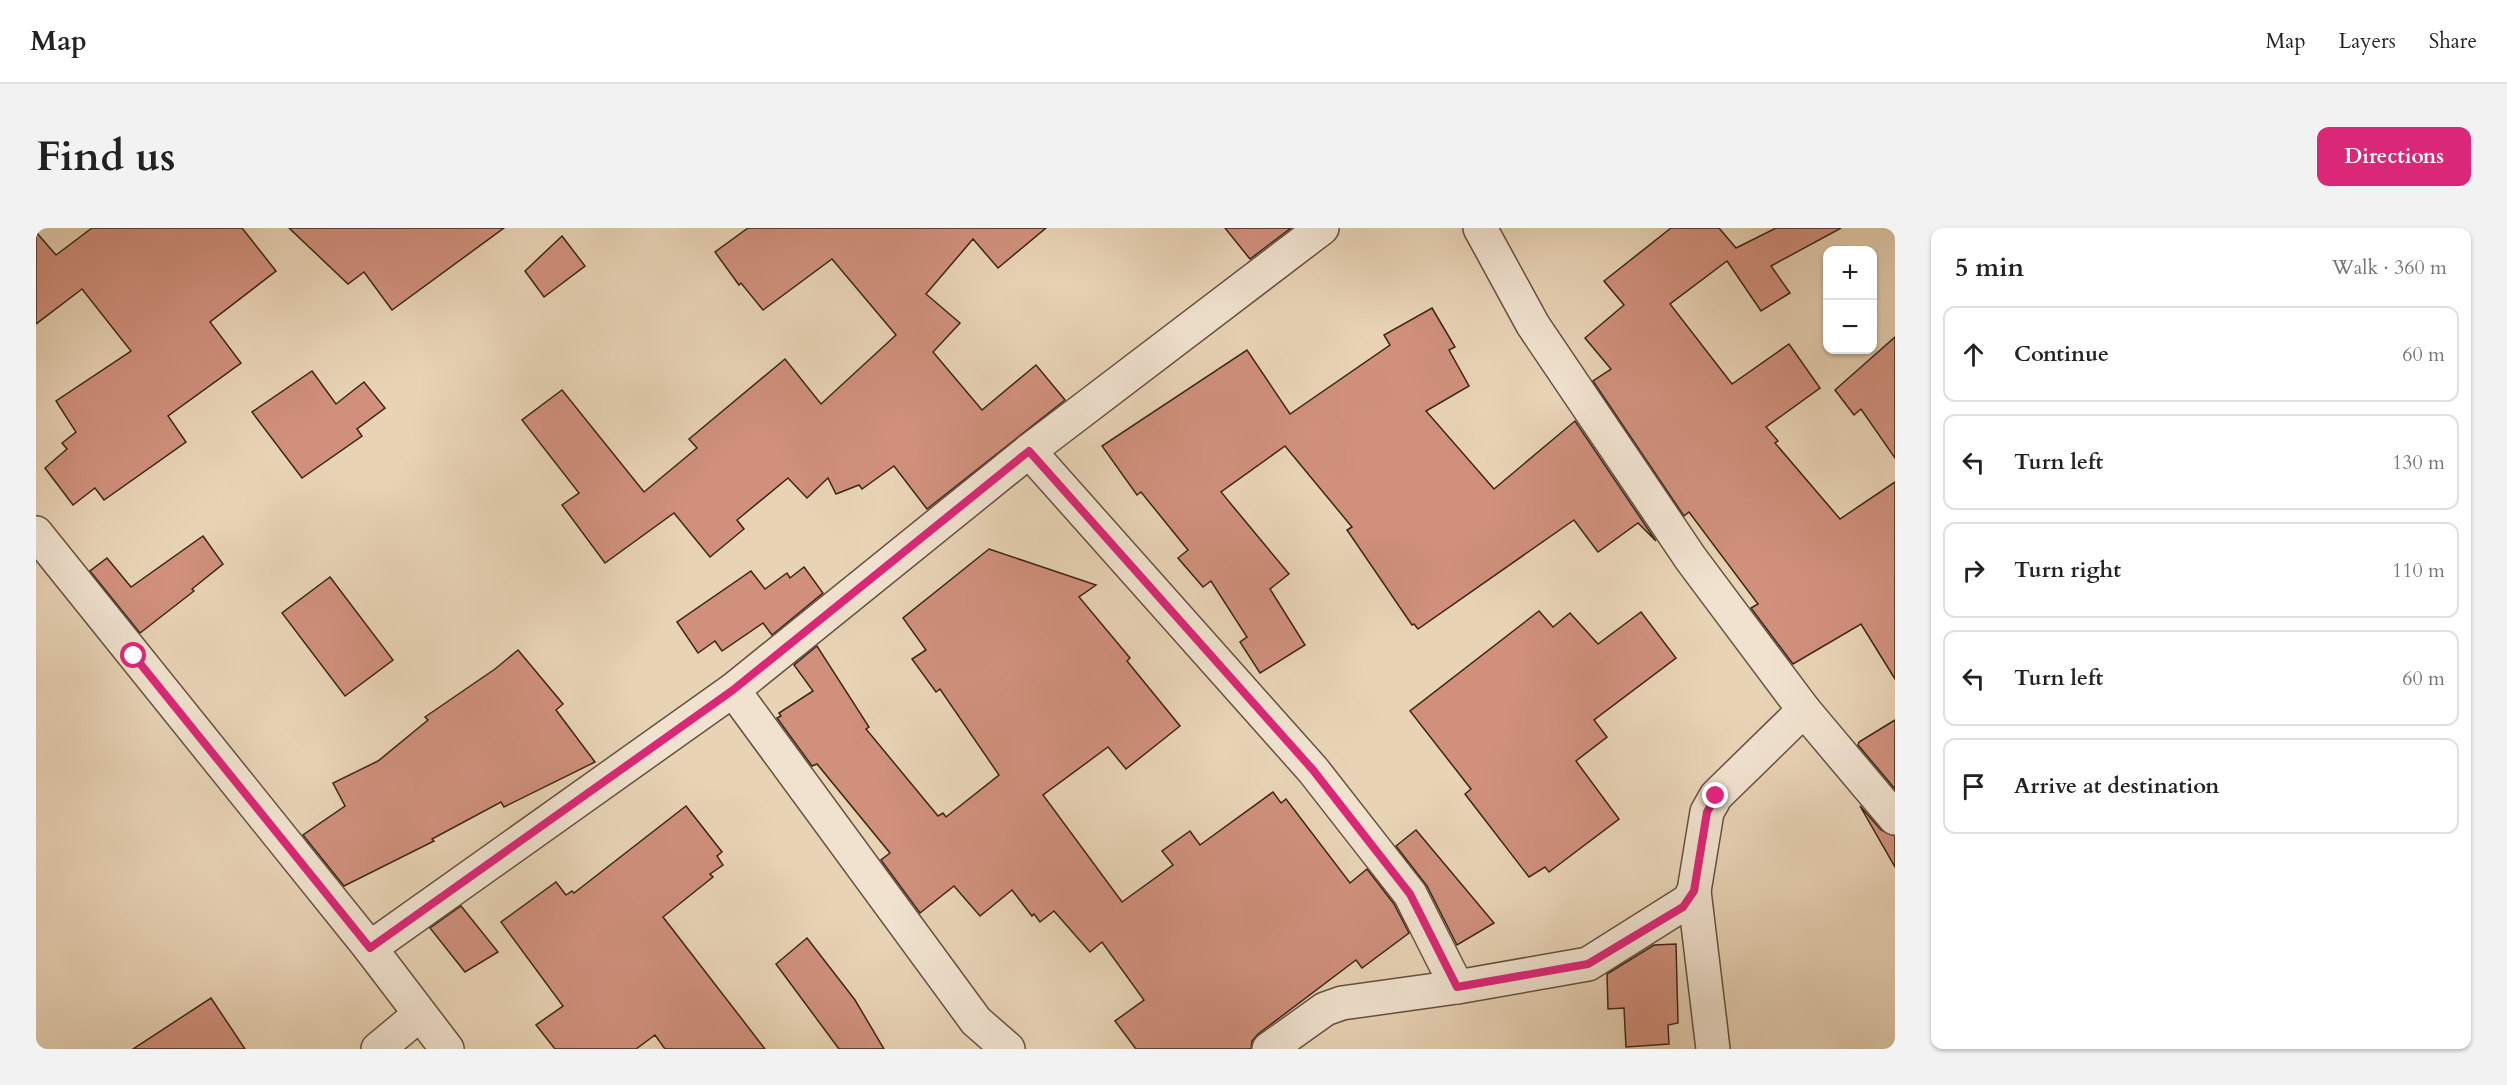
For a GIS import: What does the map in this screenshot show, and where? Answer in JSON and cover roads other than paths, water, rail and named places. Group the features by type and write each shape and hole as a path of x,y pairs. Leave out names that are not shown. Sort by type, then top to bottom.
{"street":[{"path":"370,948 733,690 1029,451 1322,228"},
{"path":"1480,228 1533,325 1691,559 1804,710 1895,818"},
{"path":"1029,451 1313,770 1410,894 1457,987"},
{"path":"36,533 370,948 447,1049"},
{"path":"733,690 976,1021 1008,1049"},
{"path":"1713,1049 1694,891 1705,820 1716,796 1804,710"},
{"path":"1269,1049 1325,1009 1342,1003 1457,987 1588,964 1683,907 1694,891"},
{"path":"378,1049 419,1015"}]}
